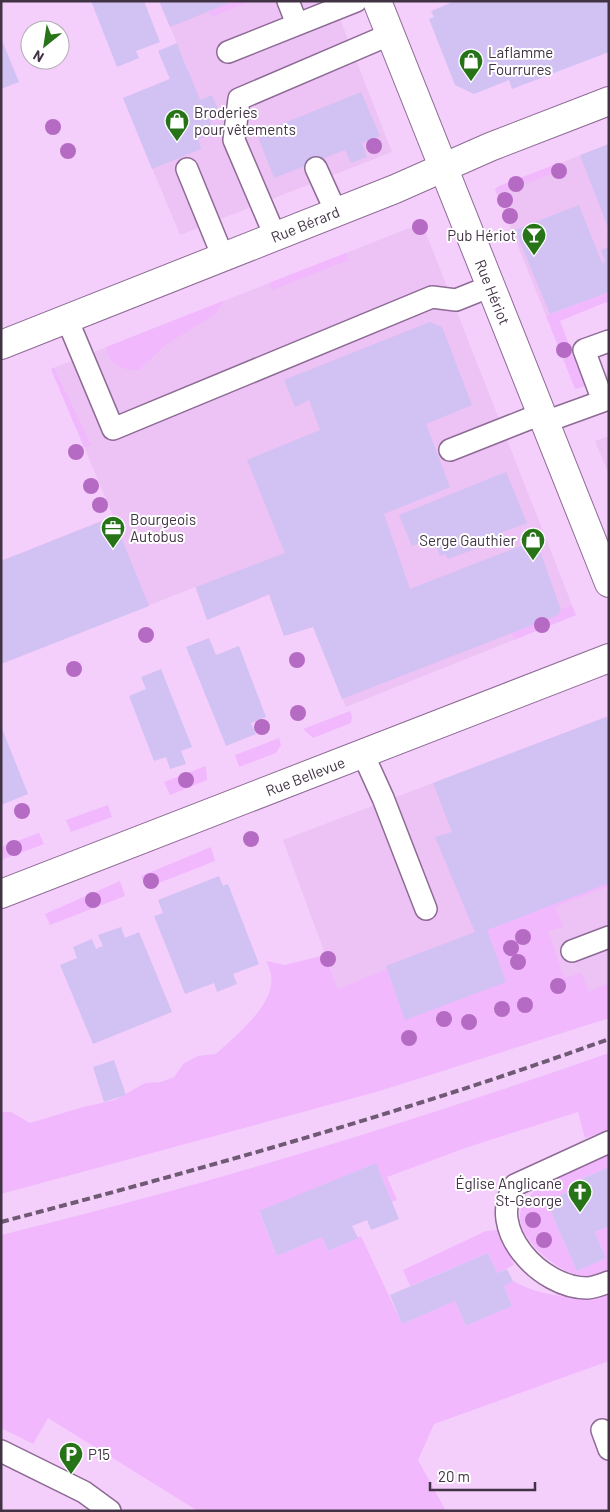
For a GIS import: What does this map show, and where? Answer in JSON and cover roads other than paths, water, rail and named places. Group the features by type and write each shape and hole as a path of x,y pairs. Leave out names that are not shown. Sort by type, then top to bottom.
{"street":[{"name":"Rue Hériot","path":"377,1 609,583"},
{"name":"Rue Bérard","path":"1,345 609,101"},
{"name":"Rue Bellevue","path":"1,894 609,658"}],"lane":[{"path":"288,1 297,24"},
{"path":"228,52 356,1"},
{"path":"275,236 234,140 239,100 391,34"},
{"path":"316,168 336,212"},
{"path":"187,169 223,257"},
{"path":"67,319 113,429 432,297 456,300 491,286"},
{"path":"450,450 543,418 606,400 584,350 609,341"},
{"path":"363,754 383,798 426,909"},
{"path":"572,951 609,937"},
{"path":"609,1142 515,1185 509,1194 505,1210 507,1226 524,1256 541,1272 564,1284 587,1288 609,1282"},
{"path":"1,1451 84,1492 110,1511"}],"railway":[{"path":"1,1222 307,1137 459,1090 609,1039"}],"place":[{"name":"Laflamme Fourrures","path":"471,82"},
{"name":"Broderies pour vêtements","path":"177,142"},
{"name":"Pub Hériot","path":"534,256"},
{"name":"Bourgeois Autobus","path":"113,549"},
{"name":"Serge Gauthier","path":"533,561"},
{"name":"Église Anglicane St-George","path":"580,1213"},
{"name":"P15","path":"71,1475"}]}
